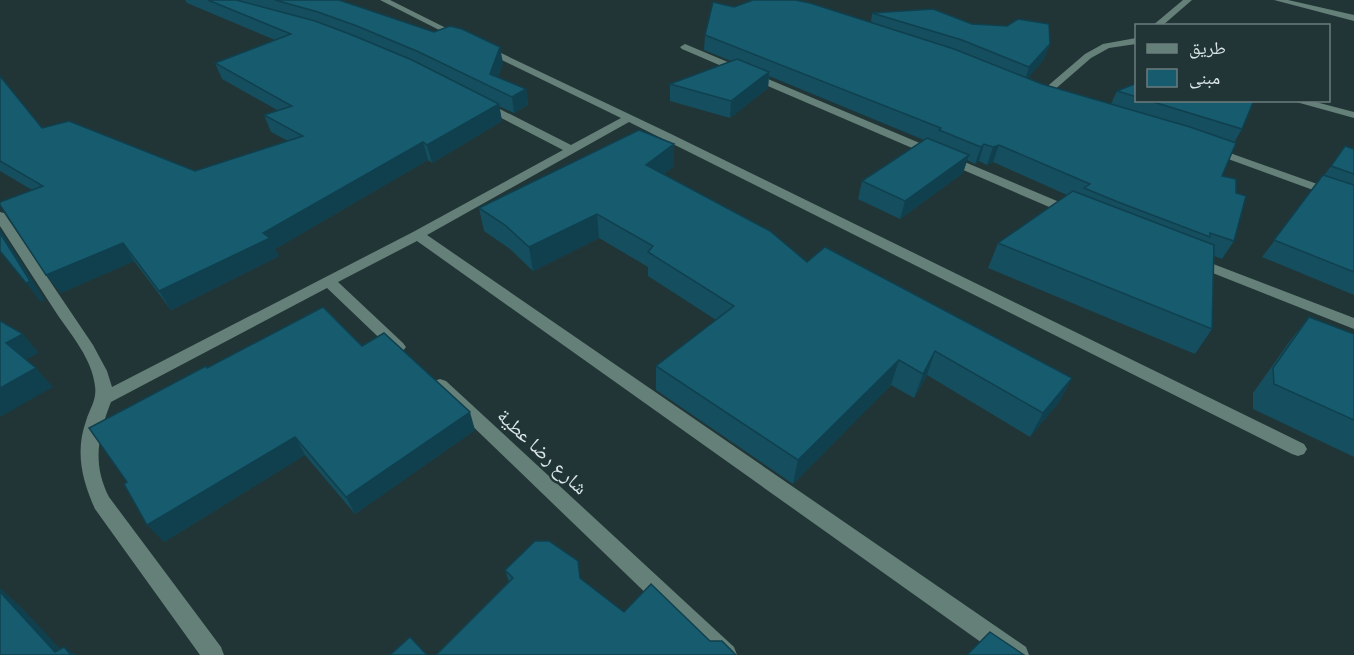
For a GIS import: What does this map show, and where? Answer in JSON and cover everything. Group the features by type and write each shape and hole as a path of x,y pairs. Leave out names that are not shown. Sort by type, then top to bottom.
{"street":[{"path":"384,0 628,118 1298,450"},
{"path":"1158,24 1188,0"},
{"path":"1278,0 1354,18"},
{"path":"1041,96 1088,56 1106,46 1135,42"},
{"path":"685,47 1081,215"},
{"path":"1030,91 1052,99"},
{"path":"470,98 572,150"},
{"path":"1302,102 1354,115"},
{"path":"104,398 418,235 628,118"},
{"path":"1197,144 1354,201"},
{"path":"0,216 94,359 103,384 104,398 94,421 89,445 88,466 93,485 102,503 213,655"},
{"path":"418,235 1018,655"},
{"path":"1179,255 1354,324"},
{"path":"328,281 407,355"},
{"name":"شارع رضا عطية","path":"424,370 726,655"}],"building":[{"path":"208,0 236,0 315,21 412,60 499,104 427,145 423,142 263,233 270,238 159,291 123,243 46,275 0,205 0,202 43,186 0,161 0,76 42,128 69,121 195,171 303,136 264,115 292,106 215,63 291,34"},
{"path":"275,0 339,0 434,32 450,26 462,29 500,47 490,74 526,89 512,97 419,52 357,26"},
{"path":"753,0 795,0 810,3 954,49 1042,84 1190,127 1236,143 1222,176 1236,179 1236,193 1246,196 1234,241 1210,233 1210,237 1118,202 1084,188 1090,184 999,145 993,147 984,144 981,147 939,130 941,128 705,35 713,2 734,7"},
{"path":"933,9 972,24 1007,26 1018,19 1049,24 1050,44 1029,67 962,40 872,13"},
{"path":"737,59 769,72 731,101 670,84"},
{"path":"1135,84 1135,96 1117,91"},
{"path":"1154,102 1253,102 1242,129"},
{"path":"639,130 674,144 646,165 770,231 807,262 825,247 1072,378 1043,413 935,351 923,374 899,360 798,460 656,366 734,306 648,252 653,246 597,214 529,247 505,225 479,208"},
{"path":"927,138 969,155 905,201 862,181"},
{"path":"1345,146 1354,149 1354,174 1331,166"},
{"path":"1323,175 1354,185 1354,272 1274,240"},
{"path":"1073,191 1214,245 1212,329 998,243"},
{"path":"0,233 30,281 26,283 0,251"},
{"path":"323,307 362,346 384,333 470,412 346,497 295,437 147,525 124,484 127,482 89,428"},
{"path":"1309,317 1354,334 1354,420 1274,384 1273,368"},
{"path":"0,321 23,334 6,343 36,368 0,388"},
{"path":"535,541 549,541 578,561 580,578 624,612 651,584 710,641 722,641 736,655 436,655 513,578 505,570"},
{"path":"0,592 55,652 64,647 71,655 0,655"},
{"path":"990,632 1024,655 967,655"},
{"path":"410,637 427,655 390,655"}]}
